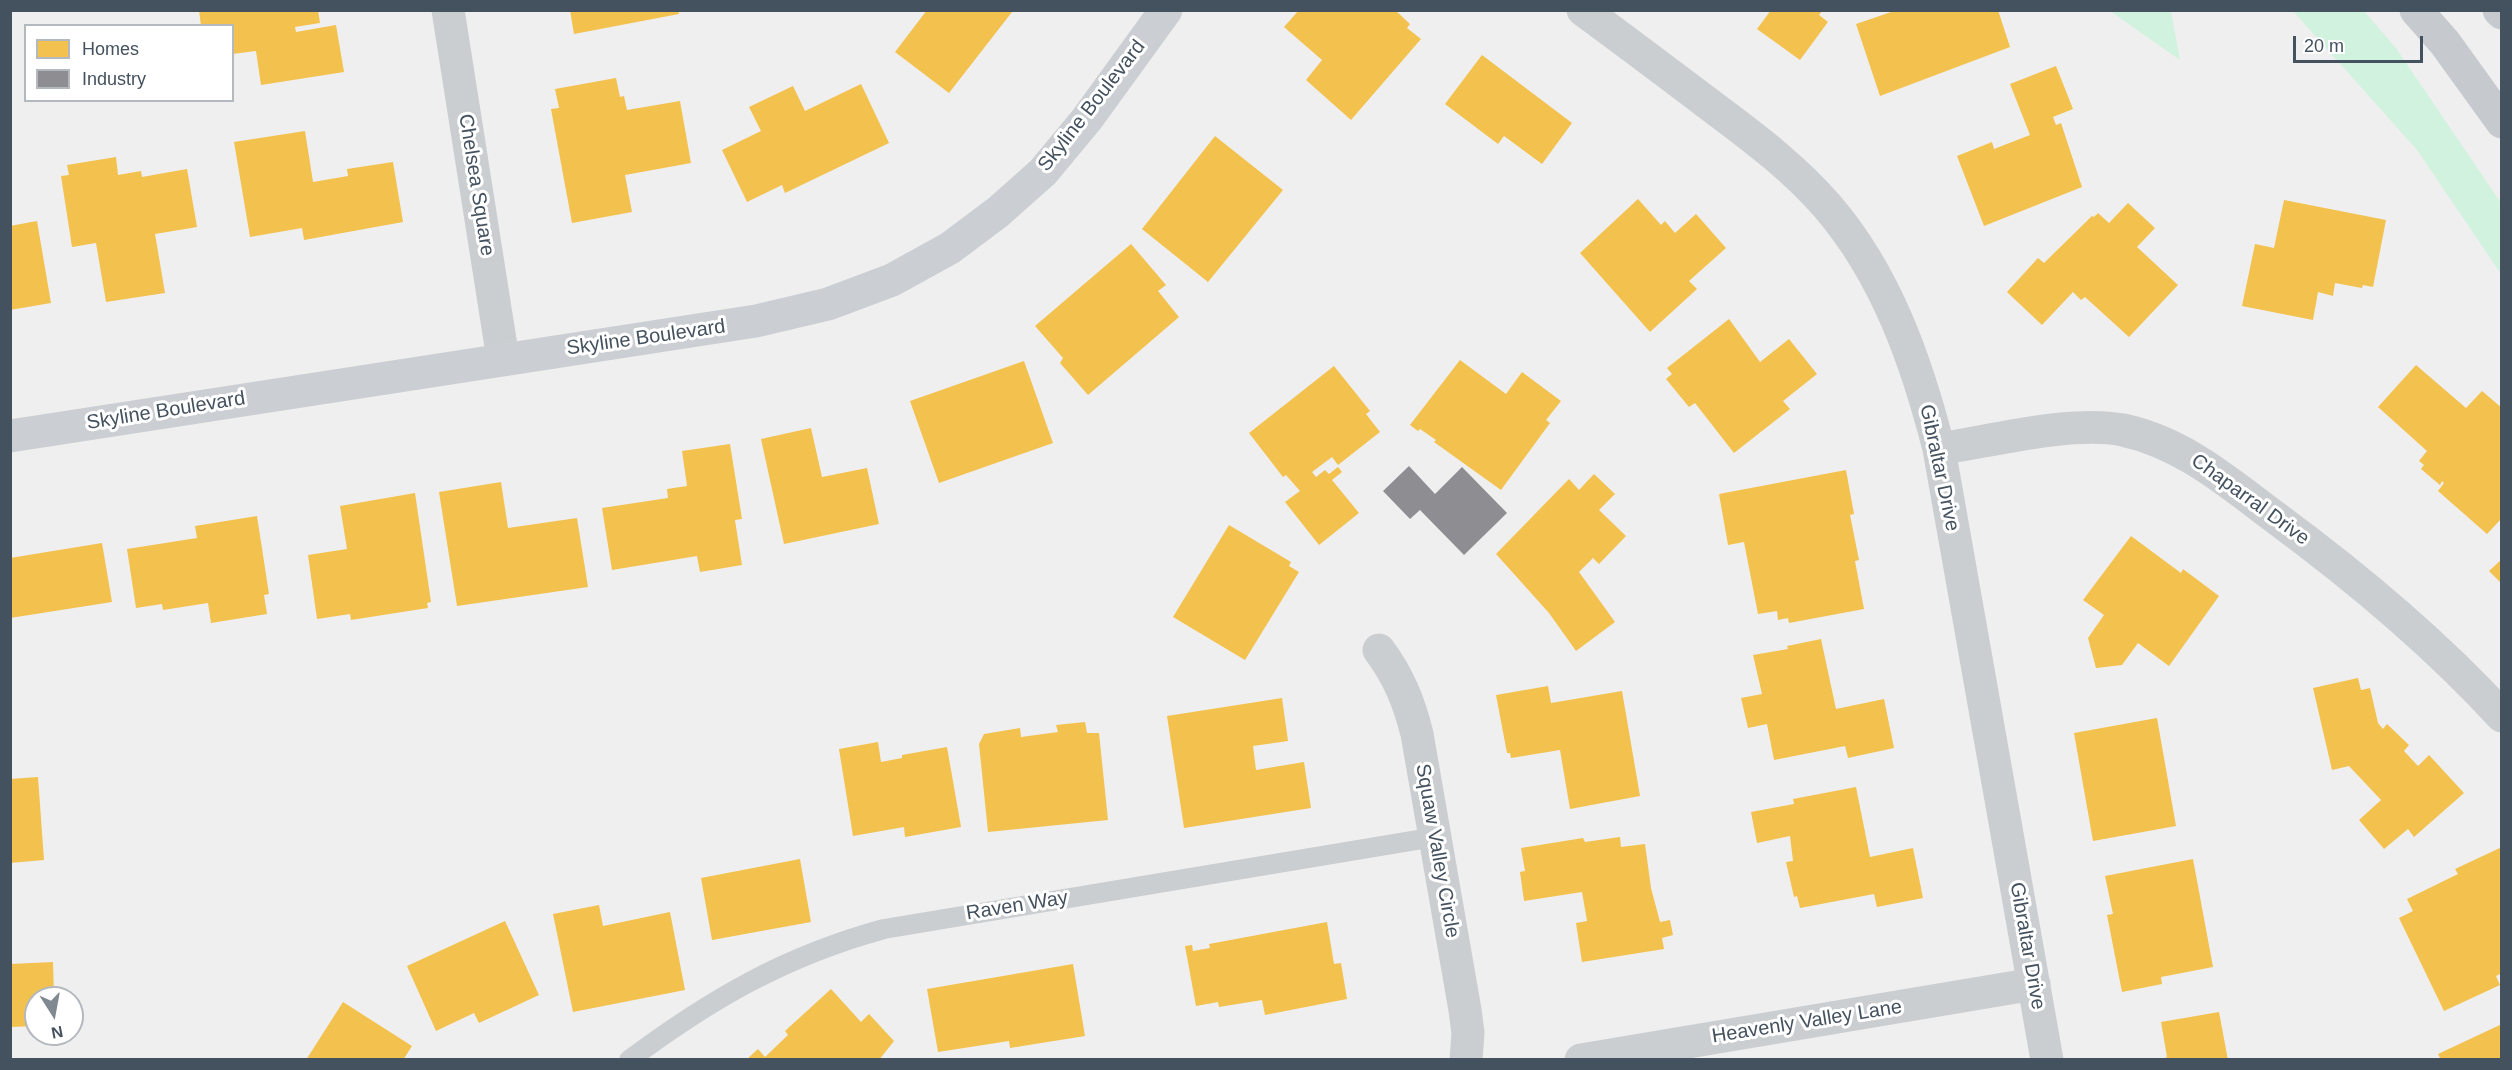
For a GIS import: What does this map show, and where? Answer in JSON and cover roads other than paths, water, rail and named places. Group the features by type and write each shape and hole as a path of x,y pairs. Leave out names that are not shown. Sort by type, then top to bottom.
{"main road":[{"path":"2416,10 2445,43 2502,122"}],"street":[{"name":"Chelsea Square","path":"448,10 503,359"},
{"name":"Skyline Boulevard","path":"10,436 756,321 828,304 892,280 950,248 998,212 1043,172 1087,119 1166,10"},
{"name":"Gibraltar Drive","path":"1583,10 1740,128 1793,171 1828,207 1862,253 1890,303 1927,402 1939,449 2047,1059"},
{"name":"Chaparral Drive","path":"1939,449 2093,426 2124,430 2165,442 2205,464 2327,556 2474,686 2502,716"},
{"name":"Squaw Valley Circle","path":"1379,650 1396,673 1408,701 1417,734 1465,1010 1468,1033 1466,1059"},
{"name":"Heavenly Valley Lane","path":"1581,1059 2034,984"}],"lane":[{"name":"Raven Way","path":"629,1059 678,1023 746,982 839,941 872,932 1435,837"}]}
